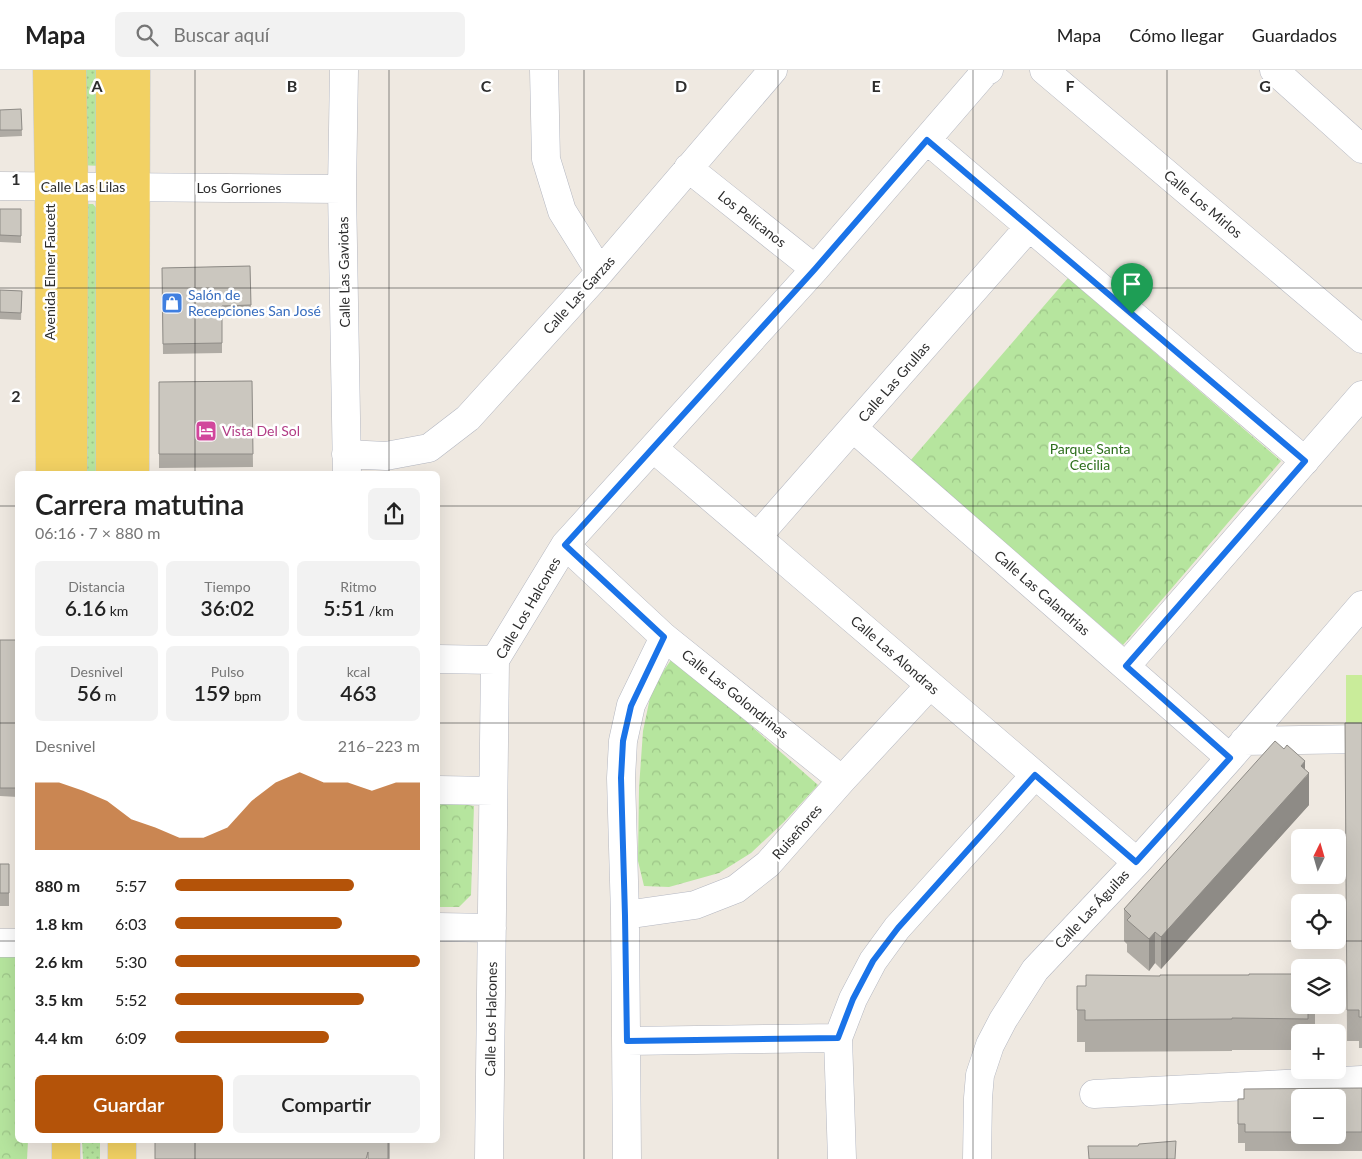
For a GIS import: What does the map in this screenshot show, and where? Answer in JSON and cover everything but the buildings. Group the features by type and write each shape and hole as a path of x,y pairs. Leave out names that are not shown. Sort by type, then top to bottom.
{"main road":[{"name":"Avenida Elmer Faucett","path":"47,70 61,187 73,471"},
{"name":"Avenida Elmer Faucett","path":"50,471 61,187 72,70"},
{"path":"110,70 122,187 135,471"},
{"path":"110,471 122,187 136,70"},
{"path":"66,1143 66,1159"},
{"path":"122,1143 122,1159"}],"street":[{"name":"Calle Las Gaviotas","path":"344,70 342,189 347,464"},
{"path":"544,70 546,159 562,211 600,272"},
{"name":"Calle Las Garzas","path":"347,464 429,448 468,418 600,272 773,70"},
{"name":"Calle Los Halcones","path":"489,1159 495,660 565,545 815,269 985,72 989,70"},
{"name":"Calle Los Mirlos","path":"1044,70 1362,339"},
{"path":"1274,70 1362,149"},
{"path":"927,140 1305,461"},
{"name":"Los Pelicanos","path":"688,168 815,269"},
{"name":"Calle Las Lilas","path":"0,186 122,187"},
{"name":"Los Gorriones","path":"122,187 342,189"},
{"name":"Calle Las Grullas","path":"757,537 1029,227"},
{"path":"1126,666 1362,395"},
{"name":"Calle Las Calandrias","path":"854,428 1126,666 1237,749"},
{"name":"Calle Las Alondras","path":"653,448 1136,862"},
{"name":"Calle Las Golondrinas","path":"565,545 664,637 842,780"},
{"name":"Calle Las Águilas","path":"976,1159 980,1075 990,1045 1034,970 1136,862 1362,605"},
{"path":"627,1159 627,1041 621,778 623,741 631,706 664,637"},
{"path":"440,659 495,660"},
{"name":"Ruiseñores","path":"625,916 695,905 736,889 768,864 930,685"},
{"path":"1237,749 1362,739"},
{"path":"842,1159 838,1038 853,999 873,961 898,928 1035,775"},
{"path":"440,790 493,791"},
{"path":"440,927 492,928"},
{"path":"0,943 15,943"},
{"path":"627,1041 838,1038"},
{"path":"1094,1094 1362,1080"}],"green space":[{"path":"76,70 103,70 103,166 76,165"},
{"path":"83,204 93,204 98,210 104,471 76,471"},
{"name":"Parque Santa Cecilia","path":"1068,278 1281,461 1123,645 910,461"},
{"path":"673,657 818,785 784,822 751,853 719,873 669,887 644,886 638,861 639,788 643,731 652,688"},
{"path":"1346,675 1362,675 1362,728 1346,728"},
{"path":"440,800 474,806 471,895 459,907 440,907"},
{"path":"0,957 15,957 15,1143 28,1143 27,1159 0,1159"},
{"path":"82,1143 100,1143 100,1159 83,1159"}],"place":[{"name":"Salón de Recepciones San José","path":"172,303"},
{"name":"Vista Del Sol","path":"206,431"}],"route":[{"path":"927,140 1132,314 1305,461 1126,666 1230,758 1136,862 1035,775 898,928 873,961 853,999 838,1038 627,1041 621,778 623,741 631,706 664,637 565,545 815,269 927,140"}]}
